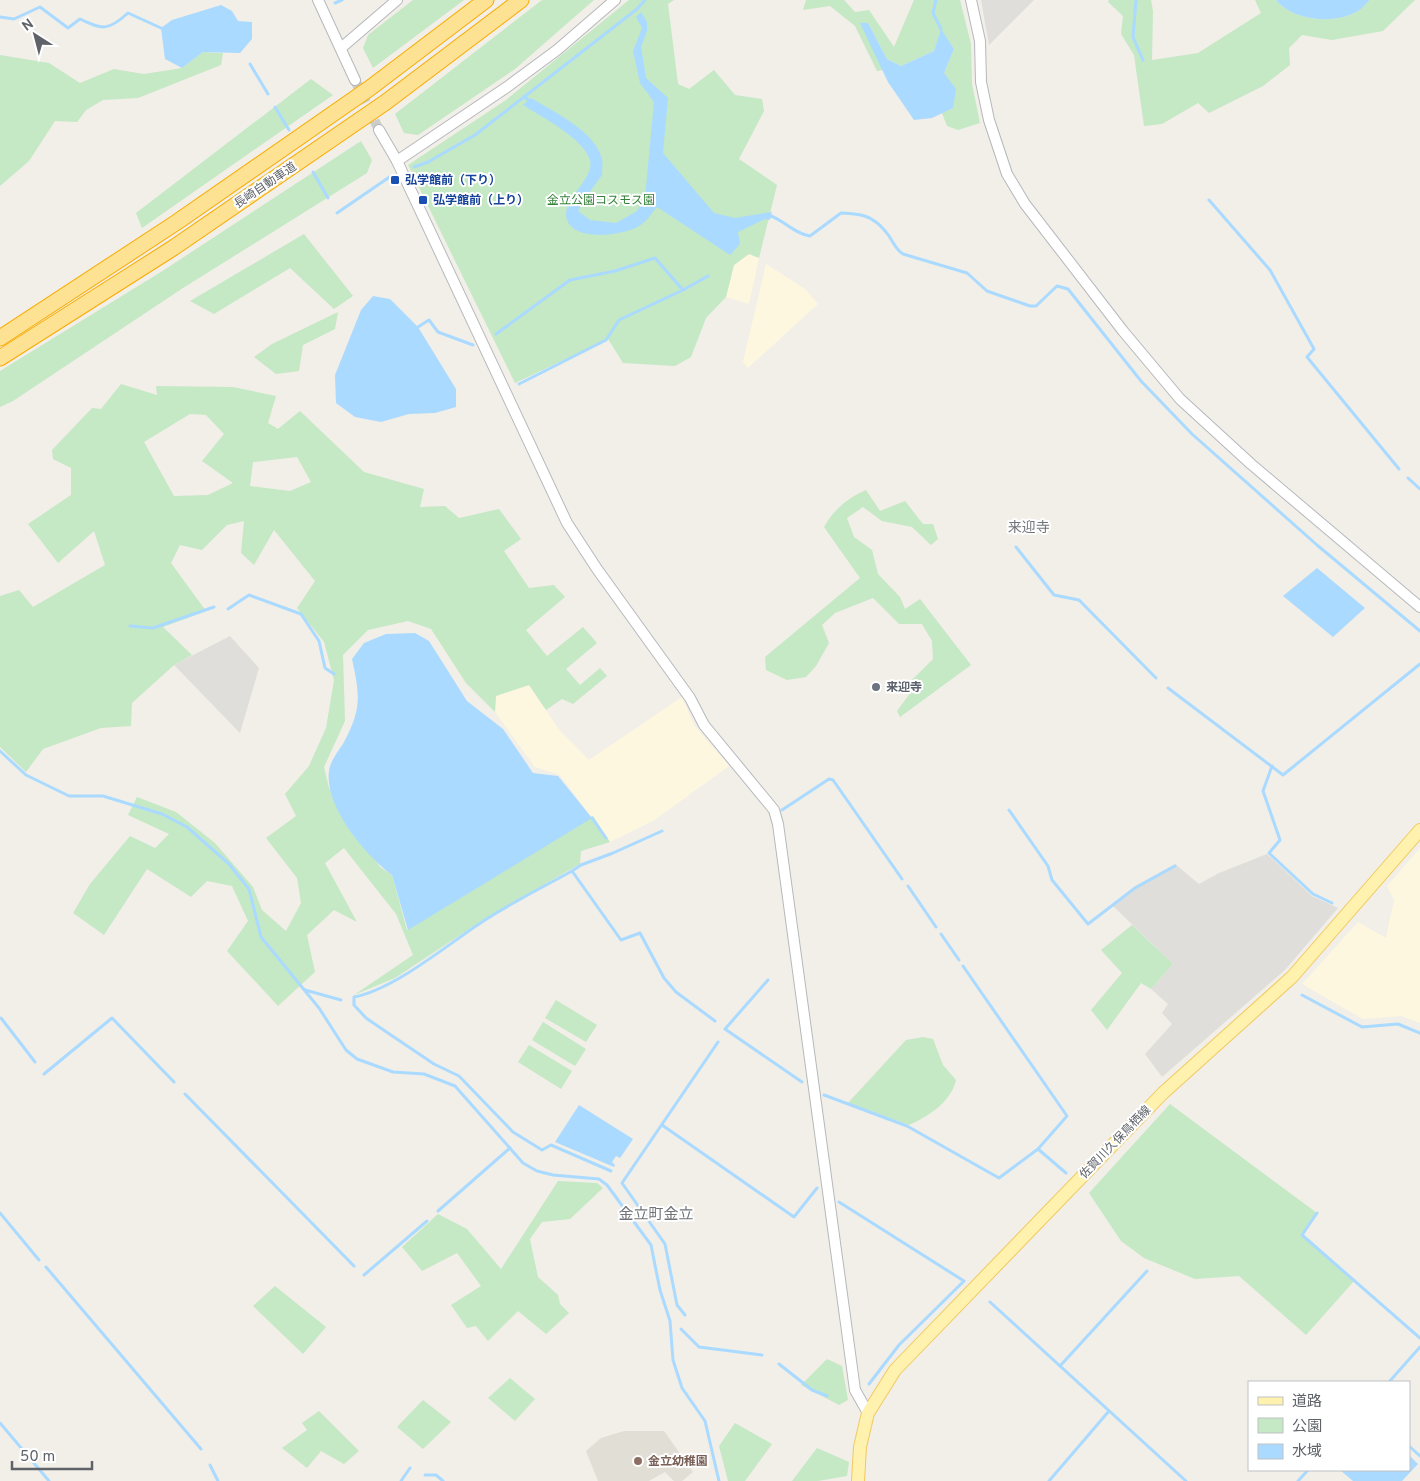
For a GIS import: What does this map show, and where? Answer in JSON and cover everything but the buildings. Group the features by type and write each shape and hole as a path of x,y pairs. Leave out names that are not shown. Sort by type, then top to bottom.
{"highway":[{"name":"長崎自動車道","path":"0,338 177,222 370,88 486,0"},
{"name":"長崎自動車道","path":"0,358 173,248 378,108 520,0"}],"main road":[{"name":"佐賀川久保鳥栖線","path":"858,1481 860,1447 868,1413 895,1370 1163,1093 1292,977 1420,830"}],"street":[{"path":"318,0 355,80"},
{"path":"341,48 397,0"},
{"path":"397,161 514,82 557,50 615,0"},
{"path":"972,0 980,41 981,82 989,120 1008,174 1025,204 1123,331 1180,399 1251,464 1420,607"},
{"path":"379,130 397,161 567,523 597,569 690,698 704,725 774,810 778,824 854,1390 868,1413"}],"shaded area":[{"path":"981,0 1034,0 989,45"},
{"path":"749,254 759,258 749,304 726,297 734,265"},
{"path":"766,264 805,289 818,304 748,368 743,362"},
{"path":"230,636 259,668 240,733 174,665"},
{"path":"529,685 560,731 589,760 682,697 694,725 729,766 653,821 610,842 560,775 535,767 495,712 496,696"},
{"path":"1420,848 1420,1023 1401,1016 1363,1019 1302,984 1358,922 1386,938 1394,900 1387,886"},
{"path":"1267,854 1312,896 1338,908 1285,970 1162,1077 1145,1054 1172,1024 1162,1013 1168,1004 1151,989 1173,964 1112,905 1135,886 1175,864 1199,884 1219,873"},
{"name":"金立幼稚園","path":"624,1431 664,1431 693,1472 682,1481 674,1481 665,1472 649,1481 598,1481 586,1451 601,1438"}],"green space":[{"path":"413,0 464,0 373,68 363,48 368,35"},
{"path":"542,0 594,0 515,69 418,135 404,133 395,114"},
{"name":"金立公園コスモス園","path":"629,0 674,0 668,4 678,84 689,89 714,70 735,95 762,99 764,111 739,159 777,185 759,258 749,254 734,265 726,297 706,318 691,357 675,366 623,363 608,339 515,383 408,165 506,100"},
{"path":"806,0 844,0 855,12 869,10 894,47 914,0 960,0 971,44 972,84 980,123 958,130 947,126 942,113 953,108 944,73 954,49 941,30 934,51 901,66 887,59 868,23 861,23 883,70 877,71 855,26 830,6 803,10"},
{"path":"1109,0 1151,0 1153,11 1152,60 1198,53 1261,13 1255,0 1276,0 1293,13 1315,19 1326,19 1349,15 1358,11 1370,0 1415,0 1383,31 1332,40 1302,35 1289,48 1290,65 1263,86 1209,113 1198,103 1162,124 1144,126 1134,55 1121,34 1123,16 1108,2"},
{"path":"203,52 223,53 221,65 138,98 103,100 86,110 77,122 55,121 29,161 0,186 0,55 49,63 80,83 114,69 144,74 182,68"},
{"path":"311,79 333,95 142,228 136,213"},
{"path":"361,141 372,160 367,173 183,288 13,401 0,407 0,371 164,270"},
{"path":"304,234 353,296 334,309 290,268 214,314 190,301"},
{"path":"338,312 335,329 303,345 299,371 276,374 254,357 272,344"},
{"path":"121,384 157,395 156,386 233,387 276,396 268,423 278,429 300,411 364,472 424,489 420,507 445,506 459,518 499,509 521,539 504,551 529,588 554,585 565,597 526,630 547,656 583,627 597,643 566,669 580,685 600,668 607,676 573,704 562,699 546,710 529,685 496,696 495,712 466,683 431,629 408,621 368,630 343,655 345,721 324,767 329,788 380,867 392,875 407,930 593,816 610,842 581,851 580,864 486,918 395,978 354,995 413,955 396,914 344,848 325,863 357,922 334,910 307,935 315,972 278,1006 227,951 248,921 232,886 207,881 191,897 147,869 104,935 73,913 90,884 130,836 155,848 169,834 128,815 137,797 176,812 215,843 253,887 262,910 286,931 301,903 297,878 266,838 296,816 285,794 309,766 326,728 334,680 324,642 297,608 315,581 274,530 254,565 241,553 244,521 227,525 202,550 180,545 171,563 206,611 163,627 192,655 174,665 132,703 131,726 101,728 43,749 26,772 0,747 0,596 19,590 33,607 105,565 94,531 58,563 28,524 71,495 71,468 53,459 52,450 92,408 101,409","holes":["190,414 206,415 224,434 202,461 233,483 208,495 174,496 144,442","297,457 311,482 290,491 250,486 253,462"]},
{"path":"866,490 880,511 905,501 923,524 933,524 938,539 931,545 912,527 882,521 863,507 847,518 854,537 872,550 878,574 900,597 905,609 920,599 971,665 900,717 897,711 911,692 909,683 933,659 932,641 922,624 899,624 873,598 835,613 822,625 829,643 816,666 806,677 787,680 766,670 765,657 860,578 824,527 842,505"},
{"path":"1132,925 1173,964 1151,989 1141,983 1107,1030 1091,1010 1122,973 1101,950"},
{"path":"556,1000 597,1025 586,1042 545,1018"},
{"path":"543,1022 586,1049 575,1066 532,1040"},
{"path":"923,1037 933,1039 943,1065 956,1080 944,1102 924,1117 909,1125 848,1103 906,1040"},
{"path":"529,1045 572,1071 561,1089 518,1062"},
{"path":"1170,1104 1317,1213 1302,1235 1355,1280 1306,1335 1239,1276 1195,1279 1144,1258 1121,1241 1089,1193"},
{"path":"558,1181 597,1183 603,1188 570,1219 542,1222 530,1239 538,1277 558,1295 560,1304 569,1313 546,1334 518,1311 488,1341 476,1326 467,1328 451,1305 481,1286 457,1253 422,1271 402,1247 438,1214 467,1229 501,1269"},
{"path":"275,1286 326,1327 303,1354 253,1306"},
{"path":"827,1359 842,1366 848,1400 839,1405 801,1385"},
{"path":"510,1378 535,1399 515,1421 488,1398"},
{"path":"423,1400 451,1422 423,1449 397,1427"},
{"path":"319,1411 359,1451 344,1464 321,1451 307,1468 282,1448 307,1430 302,1423"},
{"path":"735,1423 772,1444 745,1481 728,1481 719,1446"},
{"path":"817,1448 849,1462 847,1476 818,1481 792,1481"}],"water":[{"path":"1276,0 1370,0 1360,10 1349,15 1338,18 1315,19 1293,13"},
{"path":"221,5 232,11 238,21 252,22 252,39 240,53 203,52 182,68 165,59 161,28 172,20"},
{"path":"641,12 647,22 647,31 641,47 646,78 668,98 663,153 714,213 735,218 772,212 770,220 765,219 738,232 740,244 730,255 657,207 642,224 624,232 599,235 587,234 577,230 569,224 566,215 567,208 585,180 590,167 590,160 580,144 551,122 523,105 531,98 551,109 583,131 598,149 602,159 602,175 578,211 590,220 616,223 637,211 645,198 654,102 640,83 633,51 642,28 636,17"},
{"path":"860,23 868,23 887,59 901,66 934,51 941,29 954,49 944,73 956,89 953,108 932,118 914,120 888,82"},
{"path":"373,296 390,299 418,327 456,389 456,407 435,413 409,414 381,422 355,417 336,403 335,375 361,310"},
{"path":"1317,568 1365,608 1333,637 1283,596"},
{"path":"415,633 429,641 467,701 503,729 533,773 558,776 592,818 408,930 392,875 370,856 349,829 333,799 329,785 329,771 354,721 358,702 357,683 352,659 364,643 386,634"},
{"path":"579,1105 633,1139 620,1158 616,1156 612,1162 615,1165 614,1167 555,1142"},
{"path":"1410,1456 1418,1464 1402,1481 1353,1481 1341,1471 1410,1471"}],"waterway":[{"path":"335,3 342,0"},
{"path":"414,167 428,162 475,135 637,9 645,0"},
{"path":"936,0 933,13 941,29"},
{"path":"1136,0 1133,37 1143,60"},
{"path":"0,17 14,19 40,7 68,28 80,19 100,27 105,27 115,23 128,13 161,28"},
{"path":"250,64 268,94"},
{"path":"524,96 530,102"},
{"path":"275,107 289,130"},
{"path":"313,172 328,198"},
{"path":"337,213 391,176"},
{"path":"1209,200 1270,270 1314,349 1307,357 1399,469"},
{"path":"768,215 804,235 810,236 841,213 866,216 881,226 903,254 967,273 987,291 1030,306 1036,306 1057,286 1068,289 1141,381 1192,434 1317,545 1420,631"},
{"path":"496,334 570,280 615,271 655,258 683,290 708,276"},
{"path":"519,384 606,340 619,320 683,290"},
{"path":"418,327 429,320 438,332 473,345"},
{"path":"1408,478 1420,489"},
{"path":"1016,547 1054,595 1079,600 1156,678"},
{"path":"228,609 249,595 301,614 319,641 325,668 334,674"},
{"path":"130,626 153,628 214,607"},
{"path":"1168,688 1283,775 1420,664"},
{"path":"0,751 26,775 69,796 103,796 162,814 187,827 229,864 249,889 261,937 319,1008 346,1050 357,1059 393,1072 424,1074 455,1086 523,1163 537,1171 553,1175 599,1179 607,1185 651,1245 660,1290 670,1321 673,1360 682,1388 705,1421 719,1481"},
{"path":"1272,766 1263,791 1280,840 1269,853 1313,894 1332,903"},
{"path":"782,810 829,779 833,780 902,879"},
{"path":"1009,810 1048,866 1052,880 1088,924 1135,888 1175,866"},
{"path":"592,818 606,838"},
{"path":"662,831 581,865 572,871 621,940 640,933 664,978 676,992 715,1021"},
{"path":"572,871 496,913 422,964 387,985 354,997 354,1005 366,1018 385,1031 434,1064 459,1076 513,1132 542,1150 551,1145 611,1171"},
{"path":"908,886 936,927"},
{"path":"941,934 959,960"},
{"path":"963,966 1067,1116 1038,1149 1066,1173"},
{"path":"768,980 725,1029 802,1082"},
{"path":"305,990 341,1000"},
{"path":"1302,995 1362,1027 1398,1024 1420,1033"},
{"path":"1,1018 35,1062"},
{"path":"44,1074 112,1018 174,1082"},
{"path":"685,1315 677,1305 665,1244 622,1183 718,1042"},
{"path":"185,1094 354,1266"},
{"path":"824,1095 907,1126 999,1178 1038,1149"},
{"path":"662,1125 794,1217 817,1188"},
{"path":"438,1211 510,1148"},
{"path":"839,1202 964,1281 899,1345 869,1384"},
{"path":"0,1213 39,1260"},
{"path":"1317,1213 1302,1235 1420,1338"},
{"path":"364,1275 427,1221"},
{"path":"46,1267 201,1449"},
{"path":"1060,1366 1147,1271"},
{"path":"990,1302 1186,1481"},
{"path":"681,1329 699,1347 762,1355"},
{"path":"1390,1381 1420,1347"},
{"path":"779,1364 812,1390 827,1396"},
{"path":"1049,1481 1109,1411"},
{"path":"0,1423 49,1481"},
{"path":"1410,1447 1420,1456"},
{"path":"210,1465 218,1481"},
{"path":"401,1481 410,1468"},
{"path":"1298,1481 1307,1471"},
{"path":"425,1475 436,1475 443,1481"}],"tunnel":[{"path":"355,80 379,130"}],"place":[{"name":"弘学館前（下り）","path":"395,180"},
{"name":"弘学館前（上り）","path":"423,200"},
{"name":"来迎寺","path":"876,687"},
{"name":"金立幼稚園","path":"638,1461"}],"district":[{"name":"来迎寺","path":"1029,527"},
{"name":"金立町金立","path":"656,1214"}]}
